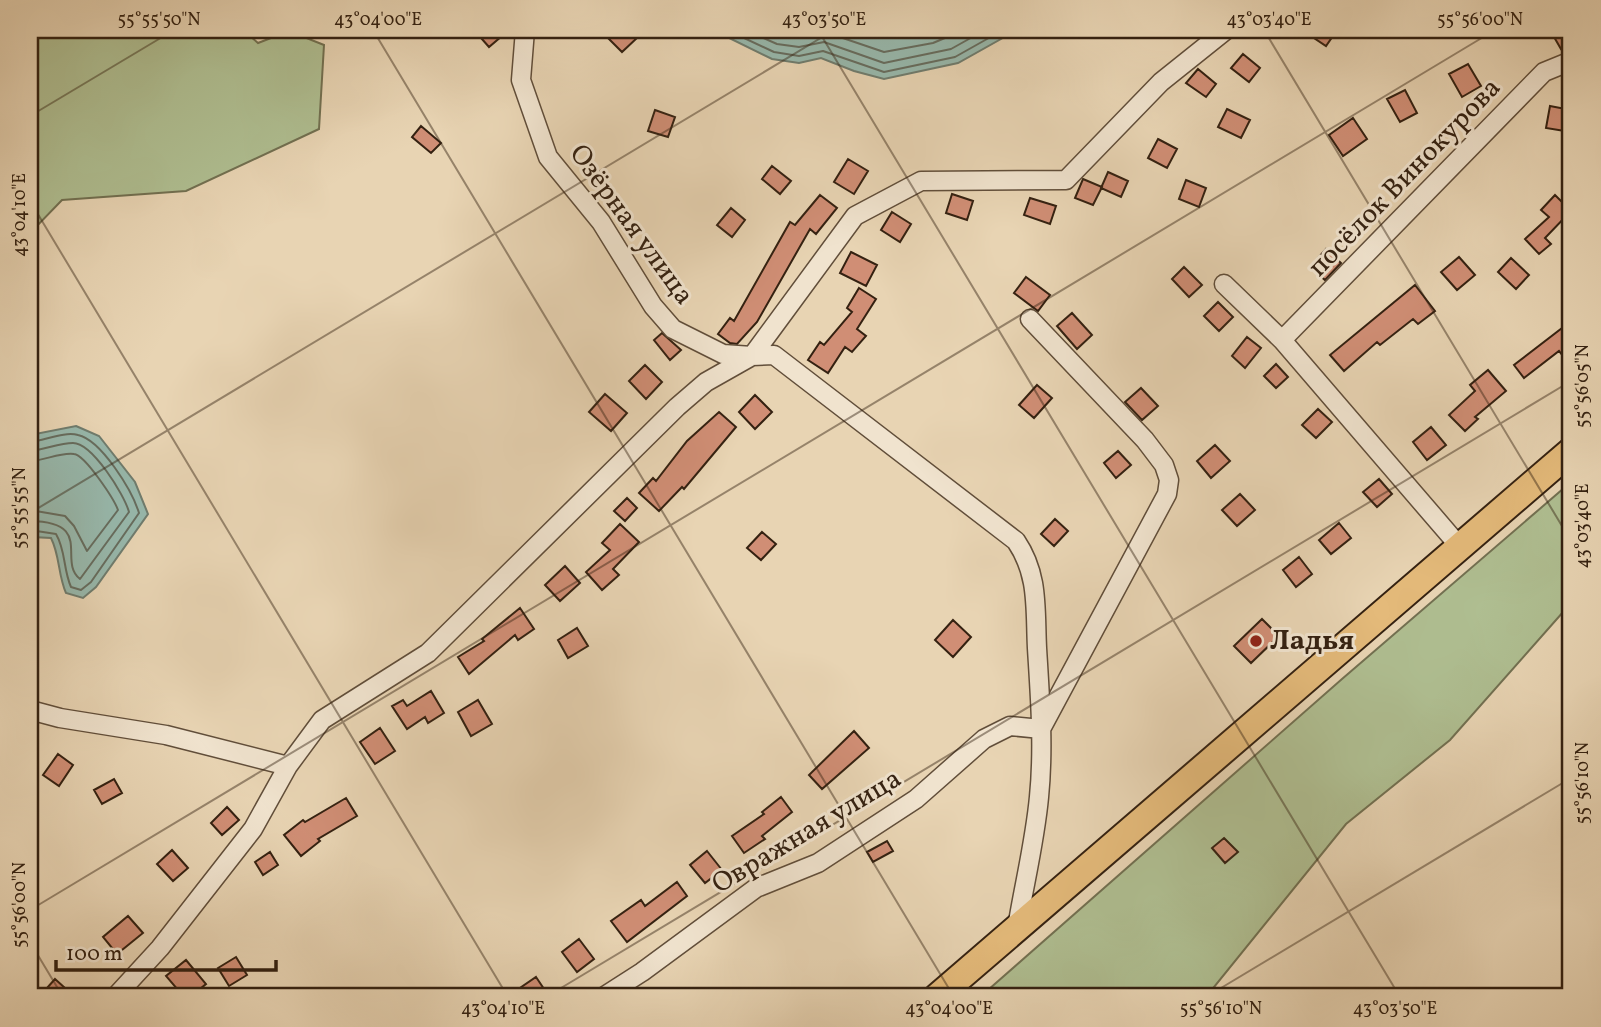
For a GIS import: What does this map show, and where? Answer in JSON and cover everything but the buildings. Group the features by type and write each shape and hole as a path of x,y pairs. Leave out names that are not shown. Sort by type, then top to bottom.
{"main road":[{"path":"937,997 1571,451"}],"street":[{"name":"Озёрная улица","path":"525,30 521,80 548,157 601,222 653,306 673,329 723,354 774,355 1016,541 1027,556 1034,578 1041,729 1039,797 1017,928"},
{"path":"115,997 160,948 253,829 288,765 322,720 428,653 677,407 706,382 752,356 855,216 920,181 1066,180 1161,82 1226,30"},
{"name":"посёлок Винокурова","path":"1283,340 1544,72 1571,61"},
{"path":"1224,284 1283,340 1460,547"},
{"path":"1030,319 1145,440 1164,465 1169,480 1167,494 1041,729"},
{"path":"30,710 60,718 166,735 288,765"},
{"name":"Овражная улица","path":"603,997 642,972 756,888 818,863 916,799 984,739 1010,726 1041,729"}],"green space":[{"path":"30,30 243,30 258,43 289,31 324,45 319,129 186,191 62,200 35,228 30,227"},
{"path":"1571,482 1571,603 1450,740 1346,824 1206,997 980,997 1342,679"}],"water":[{"path":"713,30 1017,30 958,63 884,79 821,58 799,63 772,59"},
{"path":"76,426 99,436 135,482 148,514 96,587 83,598 66,593 51,538 32,537 30,531 30,435"}],"place":[{"name":"Ладья","path":"1256,641"}]}
